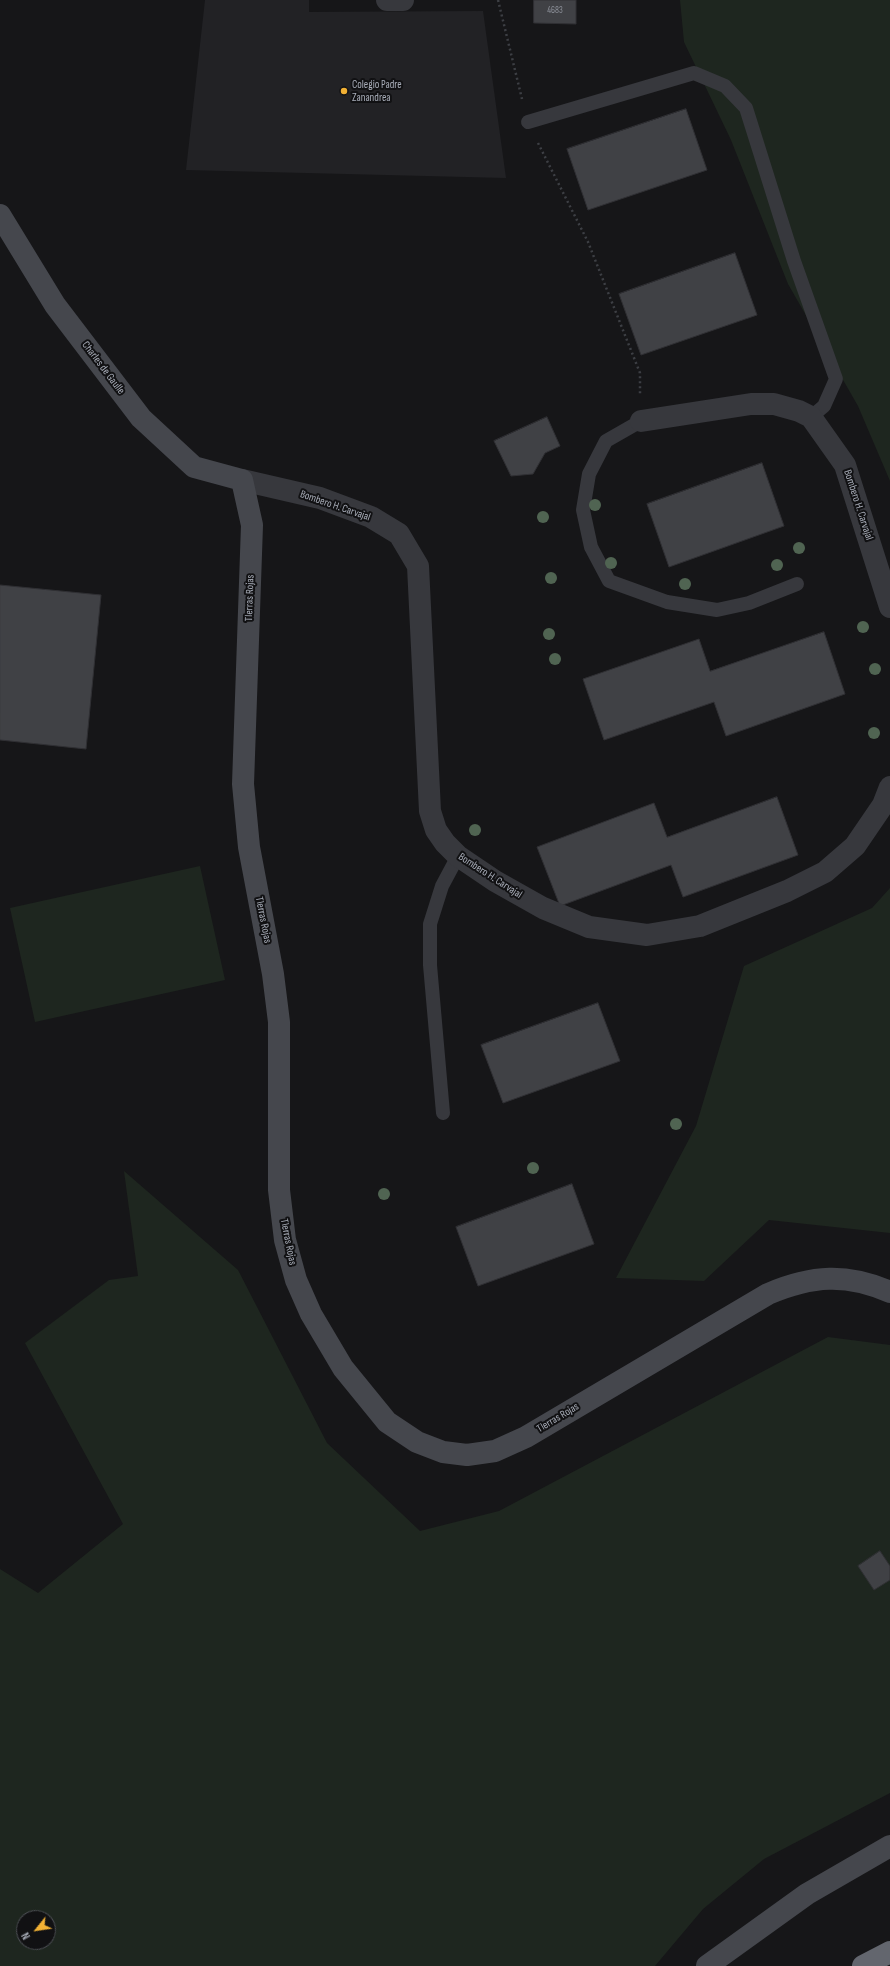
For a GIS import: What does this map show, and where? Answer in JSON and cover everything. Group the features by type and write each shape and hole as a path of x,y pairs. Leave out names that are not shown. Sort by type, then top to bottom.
{"highway":[{"path":"864,1966 890,1952"}],"street":[{"path":"387,0 403,0"},
{"name":"Charles de Gaulle","path":"0,215 55,305 142,418 194,467 242,480"},
{"path":"641,420 751,404 774,404 799,411 811,417"},
{"name":"Bombero H. Carvajal","path":"811,417 845,465 890,607"},
{"name":"Bombero H. Carvajal","path":"242,480 320,498 371,517 399,534 418,566 430,811 436,830 445,843 458,856 495,881 543,908 589,927 647,935 700,926 787,892 825,872 855,846 883,805 890,787"},
{"name":"TIerras Rojas","path":"242,480 252,525 243,784 249,847 273,974 279,1022 279,1190 285,1240 296,1280 311,1314 343,1368 387,1422 417,1442 443,1452 467,1455 495,1451 526,1437 762,1298 786,1286 805,1281 827,1278 848,1279 869,1283 890,1292"},
{"path":"707,1966 807,1894 890,1846"}],"lane":[{"path":"528,122 694,73 725,86 746,108 794,260 836,379 824,406 811,417"},
{"path":"641,420 606,441 590,474 583,510 591,547 609,581 667,602 717,610 749,603 797,584"},
{"path":"443,1113 430,965 430,924 442,886 458,856"}],"path":[{"path":"498,0 528,122 588,242 640,373 641,420"}],"shaded area":[{"name":"Colegio Padre Zanandrea","path":"205,0 309,0 309,12 483,11 506,178 186,170"},
{"path":"680,0 890,0 890,481 858,406 788,284 731,140 684,42"},
{"path":"200,866 225,980 35,1022 10,908"},
{"path":"890,888 890,1233 769,1220 704,1281 616,1278 696,1126 744,966 872,908"},
{"path":"124,1171 238,1270 327,1443 420,1531 499,1511 828,1337 890,1345 890,1793 764,1859 703,1909 655,1966 0,1966 0,1569 38,1593 123,1524 25,1343 109,1280 138,1276"}],"building":[{"path":"534,0 576,0 576,24 534,23"},
{"path":"686,109 707,170 588,210 567,149"},
{"path":"735,253 757,315 641,355 619,294"},
{"path":"547,417 560,446 545,453 533,474 511,476 494,441"},
{"path":"762,463 784,526 669,567 647,504"},
{"path":"0,585 101,595 86,749 0,740"},
{"path":"824,632 845,694 726,736 714,702 604,740 583,679 699,639 710,671"},
{"path":"777,797 798,855 683,897 671,865 560,906 537,847 654,803 667,837"},
{"path":"598,1003 620,1061 503,1103 481,1045"},
{"path":"572,1184 594,1244 478,1286 456,1227"},
{"path":"880,1551 890,1566 890,1580 874,1590 858,1566"}],"place":[{"name":"Colegio Padre Zanandrea","path":"344,91"}]}
